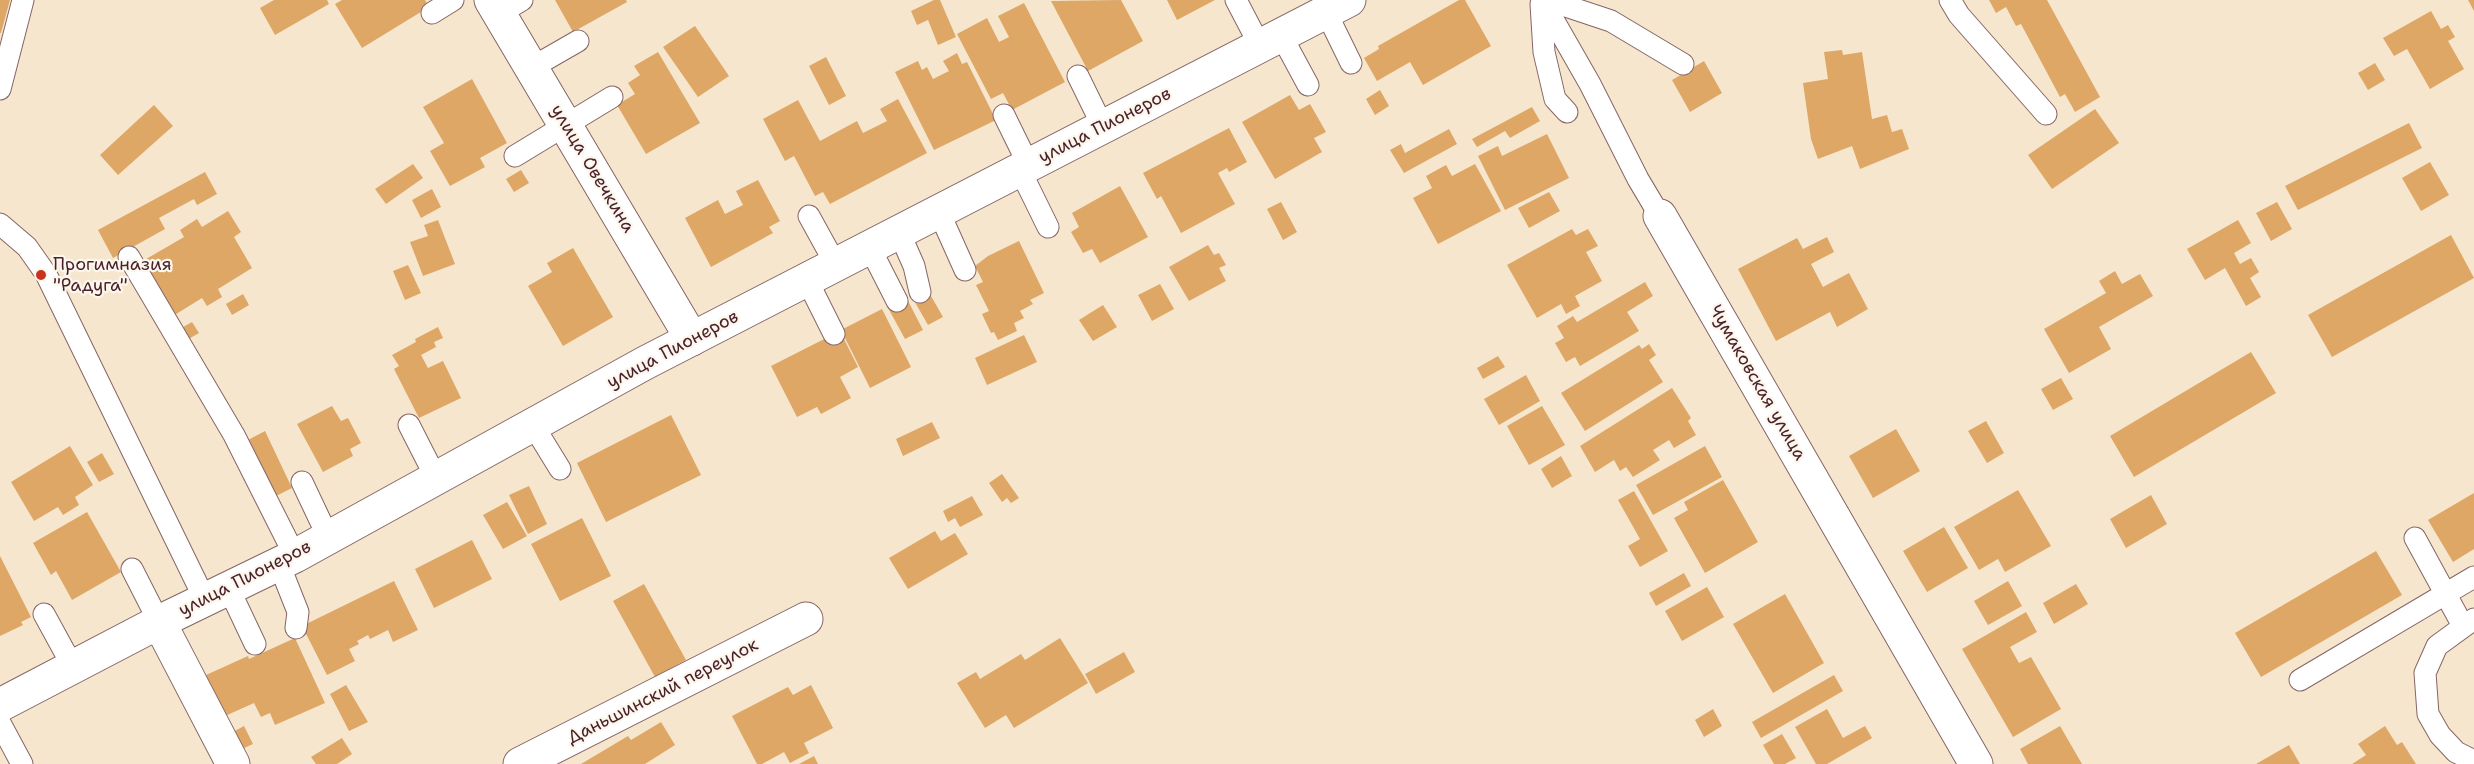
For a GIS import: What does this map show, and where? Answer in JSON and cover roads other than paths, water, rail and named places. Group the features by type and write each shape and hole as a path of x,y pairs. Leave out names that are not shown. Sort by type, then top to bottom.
{"street":[{"name":"улица Овечкина","path":"504,5 531,68 692,339"},
{"name":"улица Пионеров","path":"0,705 159,622 287,560 692,339 1338,6"},
{"name":"Чумаковская улица","path":"1660,216 1976,764"},
{"name":"Даньшинский переулок","path":"520,764 806,619"},
{"path":"159,622 233,764"}],"lane":[{"path":"0,89 22,0"},
{"path":"432,13 453,0"},
{"path":"1236,0 1308,85"},
{"path":"1541,0 1544,52 1555,99 1568,112"},
{"name":"Чумаковская улица","path":"1541,0 1590,84 1638,179 1660,216"},
{"path":"1548,0 1611,21 1683,64"},
{"path":"1950,0 1959,15 2046,114"},
{"path":"1338,6 1352,63"},
{"path":"531,68 578,40"},
{"path":"1078,76 1103,127"},
{"path":"515,156 612,98"},
{"path":"1004,115 1048,227"},
{"path":"939,212 965,270"},
{"path":"809,216 836,265"},
{"path":"0,224 27,247 46,274 217,594 255,644"},
{"path":"899,232 914,266 921,292"},
{"path":"870,248 897,301"},
{"path":"129,257 234,435 287,560 298,612 296,628"},
{"path":"807,280 834,334"},
{"path":"409,424 436,478"},
{"path":"533,424 560,469"},
{"path":"302,482 328,537"},
{"path":"2415,538 2445,594 2468,622 2437,646 2425,673 2428,714 2440,735 2456,752 2474,761"},
{"path":"132,569 159,622"},
{"path":"2300,680 2474,577"},
{"path":"44,614 73,667"},
{"path":"0,723 22,764"}],"place":[{"name":"Прогимназия \"Радуга\"","path":"41,275"}]}
